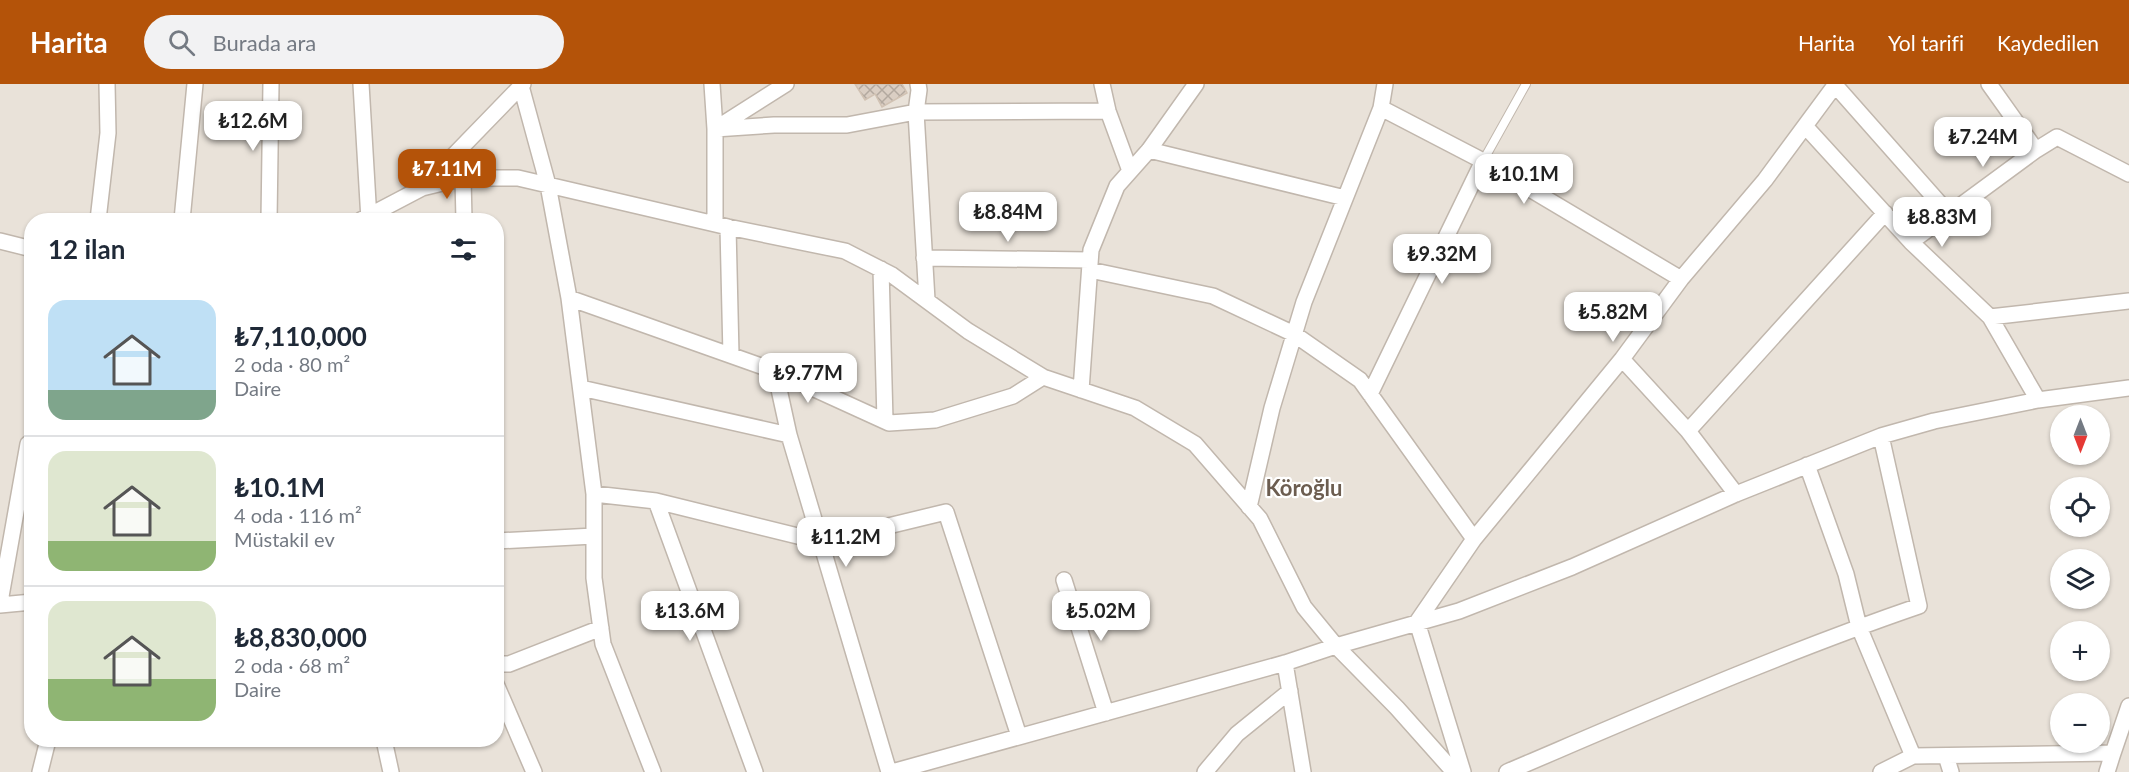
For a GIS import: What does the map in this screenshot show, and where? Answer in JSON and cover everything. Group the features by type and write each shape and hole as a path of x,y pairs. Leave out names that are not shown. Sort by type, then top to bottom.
{"street":[{"path":"99,213 108,133 107,84"},
{"path":"183,213 195,84"},
{"path":"269,213 271,84"},
{"path":"361,84 366,213"},
{"path":"712,84 730,355"},
{"path":"715,129 786,84"},
{"path":"918,84 916,112 927,300"},
{"path":"1102,84 1108,111 1130,171"},
{"path":"1081,390 1091,250 1117,186 1149,150 1196,84"},
{"path":"1249,507 1272,408 1304,302 1381,108 1385,84"},
{"path":"1989,84 2036,150"},
{"path":"422,188 522,85"},
{"path":"522,85 548,185 569,298 594,494 594,578 603,644 653,772"},
{"path":"1417,622 1474,539 1622,359 1681,279 1765,180 1835,85 1949,214"},
{"path":"1381,108 1484,161 1681,279"},
{"path":"715,129 774,125 847,125 916,112 1108,111"},
{"path":"1805,126 1911,242 1990,317 2038,400"},
{"path":"1911,242 2057,137 2129,174"},
{"path":"1149,150 1345,198"},
{"path":"1370,394 1484,161"},
{"path":"377,213 422,188 463,178 518,178 845,251 881,269 968,331 1043,377 1135,408 1195,444 1260,519 1304,607 1336,646 1397,708 1454,772"},
{"path":"463,178 464,213"},
{"path":"1688,432 1885,213"},
{"path":"0,241 24,247"},
{"path":"924,258 1090,265 1213,296 1294,334 1360,380 1474,539"},
{"path":"881,269 885,421"},
{"path":"569,298 775,371 889,423 934,420 1013,396 1043,377"},
{"path":"1990,317 2129,301"},
{"path":"1622,359 1688,432 1736,494"},
{"path":"775,371 789,435 890,772 1285,663 1459,611 1572,567 1736,494 1881,436 1934,422 2038,400 2129,388"},
{"path":"580,388 789,435"},
{"path":"1508,772 1636,717 1859,627 1918,606 1881,436"},
{"path":"1807,465 1846,574 1859,627 1913,756"},
{"path":"24,467 0,603 24,602"},
{"path":"594,494 656,501 822,542 946,512 1019,736"},
{"path":"656,501 755,772"},
{"path":"504,541 594,536"},
{"path":"1064,580 1106,713"},
{"path":"1417,622 1463,772"},
{"path":"504,664 601,628"},
{"path":"1285,663 1303,772"},
{"path":"1206,772 1237,734 1290,691"},
{"path":"504,703 534,772"},
{"path":"2107,772 2129,706"},
{"path":"40,772 46,747"},
{"path":"386,747 391,772"},
{"path":"1881,772 1913,756 2113,753"},
{"path":"1946,756 1952,772"}],"lane":[{"path":"1484,161 1526,84"}],"shaded area":[{"path":"0,84 2129,84 2129,772 0,772"}],"building":[{"path":"855,84 902,84 907,93 882,107 875,94 865,100"}],"district":[{"name":"Köroğlu","path":"1304,487"}]}
